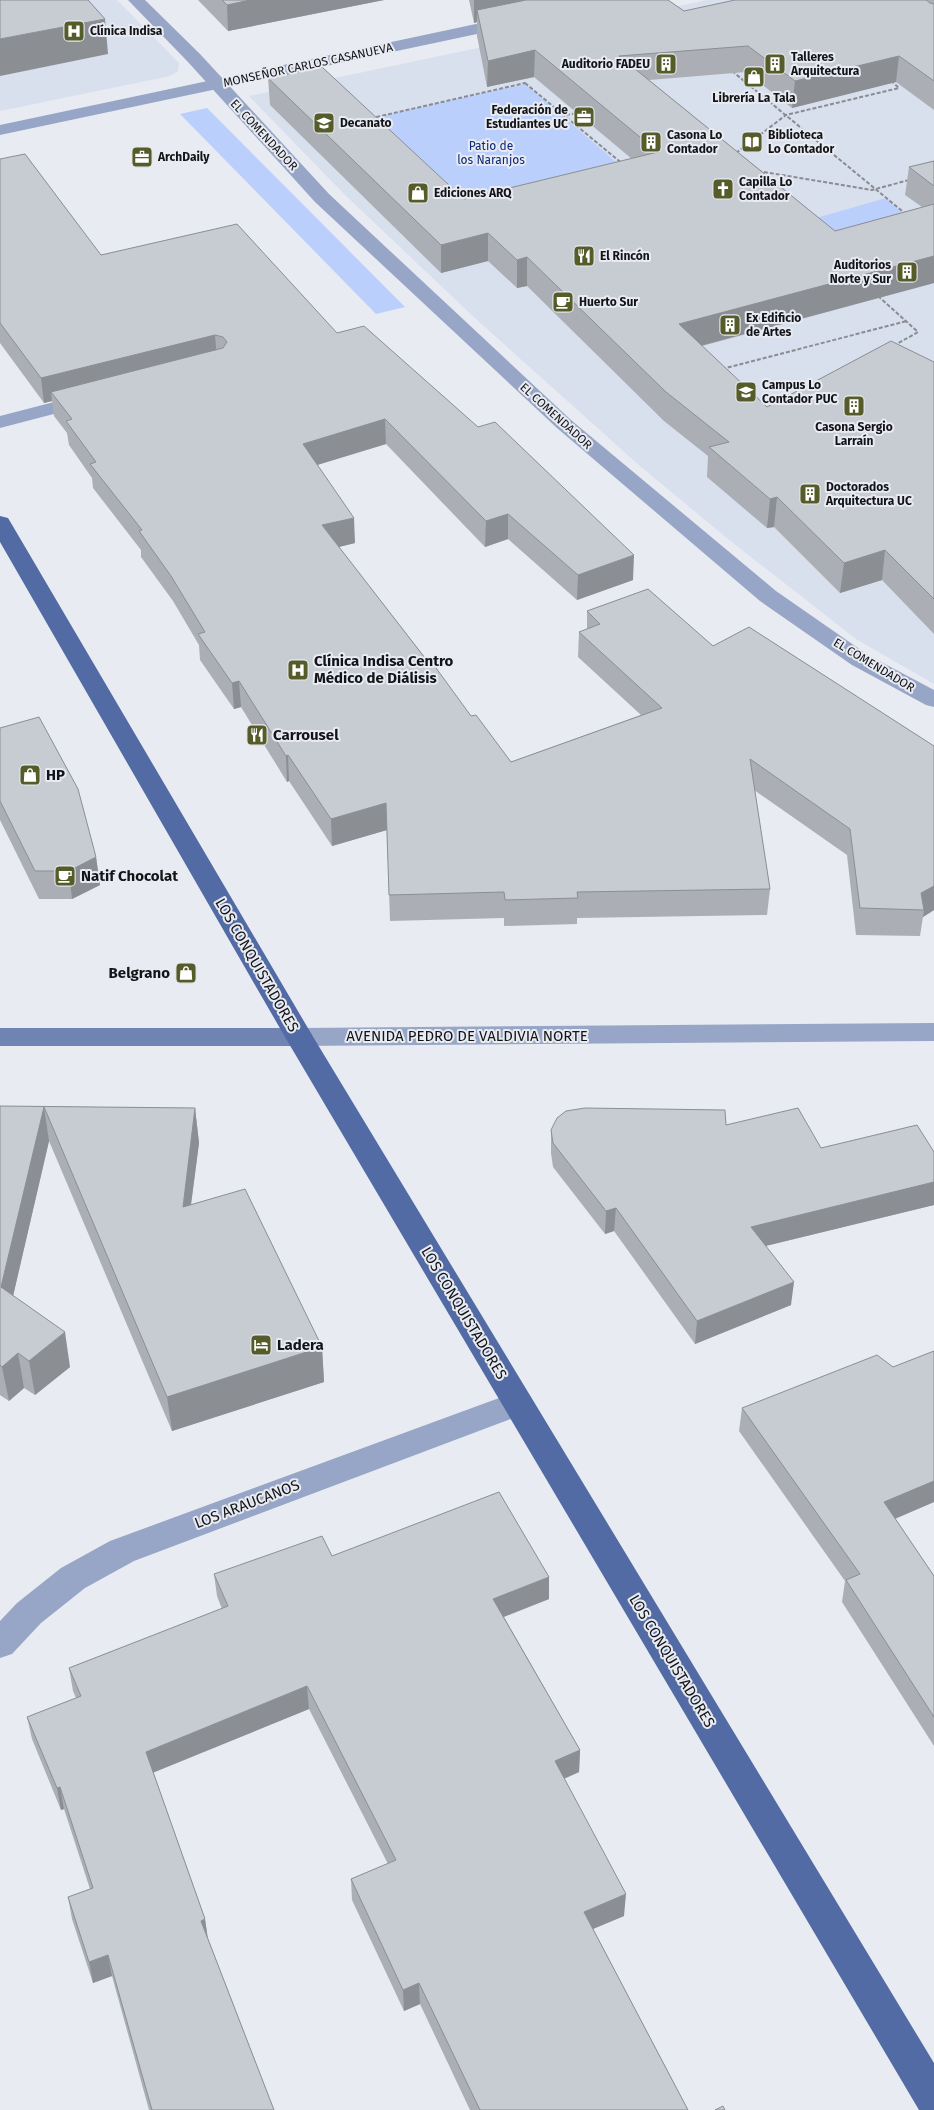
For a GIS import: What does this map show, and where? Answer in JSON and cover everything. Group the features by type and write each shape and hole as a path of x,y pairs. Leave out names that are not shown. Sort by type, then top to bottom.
{"main road":[{"name":"LOS CONQUISTADORES","path":"0,523 299,1037 934,2099"},
{"name":"AVENIDA PEDRO DE VALDIVIA NORTE","path":"0,1037 299,1037"}],"street":[{"name":"EL COMENDADOR","path":"136,0 194,58 322,198 583,441 768,596 860,660 934,700"},
{"name":"MONSEÑOR CARLOS CASANUEVA","path":"0,130 533,18"},
{"name":"AVENIDA PEDRO DE VALDIVIA NORTE","path":"299,1037 934,1032"},
{"name":"LOS ARAUCANOS","path":"0,1644 29,1612 73,1578 122,1551 518,1403"}],"lane":[{"path":"0,422 102,396"}],"path":[{"path":"731,70 912,220"},
{"path":"736,153 786,115 899,88 884,76"},
{"path":"646,183 642,180 566,116 526,83 359,121 469,223 497,215 642,180 648,179"},
{"path":"849,95 854,98"},
{"path":"566,116 577,113"},
{"path":"749,169 872,190 917,178"},
{"path":"415,180 421,178"},
{"path":"497,215 500,218"},
{"path":"872,292 918,332 894,346"},
{"path":"719,370 907,321"}],"shaded area":[{"name":"Clínica Indisa","path":"0,0 117,0 179,63 178,71 170,76 0,111"},
{"name":"Campus Lo Contador PUC","path":"707,0 851,0 934,58 934,684 856,639 728,539 640,466 476,319 345,195 249,96"}],"green space":[{"name":"Patio de los Naranjos","path":"525,84 636,179 468,219 364,120"},
{"path":"207,108 405,307 376,314 180,114"},
{"path":"886,198 921,231 842,254 806,221"}],"building":[{"path":"0,0 88,0 105,19 0,39"},
{"path":"222,0 250,0 227,5"},
{"path":"526,0 668,0 684,11 735,0 926,0 934,4 934,81 899,56 795,81 748,46 619,56 835,231 934,204 934,256 679,324 767,407 891,341 934,362 934,599 885,550 844,563 777,497 770,499 709,447 729,442 666,392 527,257 517,260 488,233 441,245 268,78 322,67 464,199 658,152 535,50 488,61 477,10"},
{"path":"25,154 101,255 237,224 337,333 364,326 478,427 495,422 634,555 578,575 508,514 486,521 385,419 303,444 354,518 322,525 425,658 428,657 471,716 476,715 511,762 662,708 579,632 600,624 587,611 648,589 713,646 749,627 934,746 934,886 921,893 924,910 860,908 850,829 750,759 770,889 577,892 578,898 505,900 504,892 389,895 386,803 331,819 288,755 286,756 239,681 232,683 198,634 205,632 171,576 139,531 142,530 90,464 96,462 66,421 72,419 51,392 223,348 227,342 223,337 215,335 41,378 0,323 0,159"},
{"path":"934,161 934,186 909,167"},
{"path":"39,717 78,789 96,857 69,871 35,871 0,801 0,728"},
{"path":"0,1106 195,1108 183,1207 245,1189 322,1347 167,1397 44,1107 1,1287 65,1332 29,1361 18,1353 2,1367 0,1365"},
{"path":"585,1108 725,1110 726,1125 798,1108 821,1148 917,1125 934,1152 934,1182 751,1227 794,1282 697,1321 616,1208 606,1211 553,1143 551,1130 557,1118 566,1111"},
{"path":"934,1351 934,1481 884,1502 934,1576 934,1717 846,1580 860,1574 742,1408 877,1355 893,1367"},
{"path":"499,1492 549,1577 493,1599 580,1750 555,1761 626,1894 584,1912 688,2110 480,2110 419,1983 403,1990 351,1879 396,1860 307,1686 146,1752 205,1919 201,1921 274,2110 152,2110 108,1955 89,1962 68,1897 93,1888 60,1787 57,1788 27,1717 81,1696 69,1668 228,1606 214,1574 322,1536 332,1556"},
{"path":"723,2106 725,2110 715,2110"}],"place":[{"name":"Clínica Indisa","path":"74,31"},
{"name":"Auditorio FADEU","path":"666,64"},
{"name":"Talleres Arquitectura","path":"775,64"},
{"name":"Librería La Tala","path":"754,77"},
{"name":"Federación de Estudiantes UC","path":"584,117"},
{"name":"Decanato","path":"324,123"},
{"name":"Casona Lo Contador","path":"651,142"},
{"name":"Biblioteca Lo Contador","path":"752,142"},
{"name":"ArchDaily","path":"142,157"},
{"name":"Capilla Lo Contador","path":"723,189"},
{"name":"Ediciones ARQ","path":"418,193"},
{"name":"El Rincón","path":"584,256"},
{"name":"Auditorios Norte y Sur","path":"907,272"},
{"name":"Huerto Sur","path":"563,302"},
{"name":"Ex Edificio de Artes","path":"730,325"},
{"name":"Campus Lo Contador PUC","path":"746,392"},
{"name":"Casona Sergio Larraín","path":"854,406"},
{"name":"Doctorados Arquitectura UC","path":"810,494"},
{"name":"Clínica Indisa Centro Médico de Diálisis","path":"298,670"},
{"name":"Carrousel","path":"257,735"},
{"name":"HP","path":"30,775"},
{"name":"Natif Chocolat","path":"65,876"},
{"name":"Belgrano","path":"186,973"},
{"name":"Ladera","path":"261,1345"}]}
